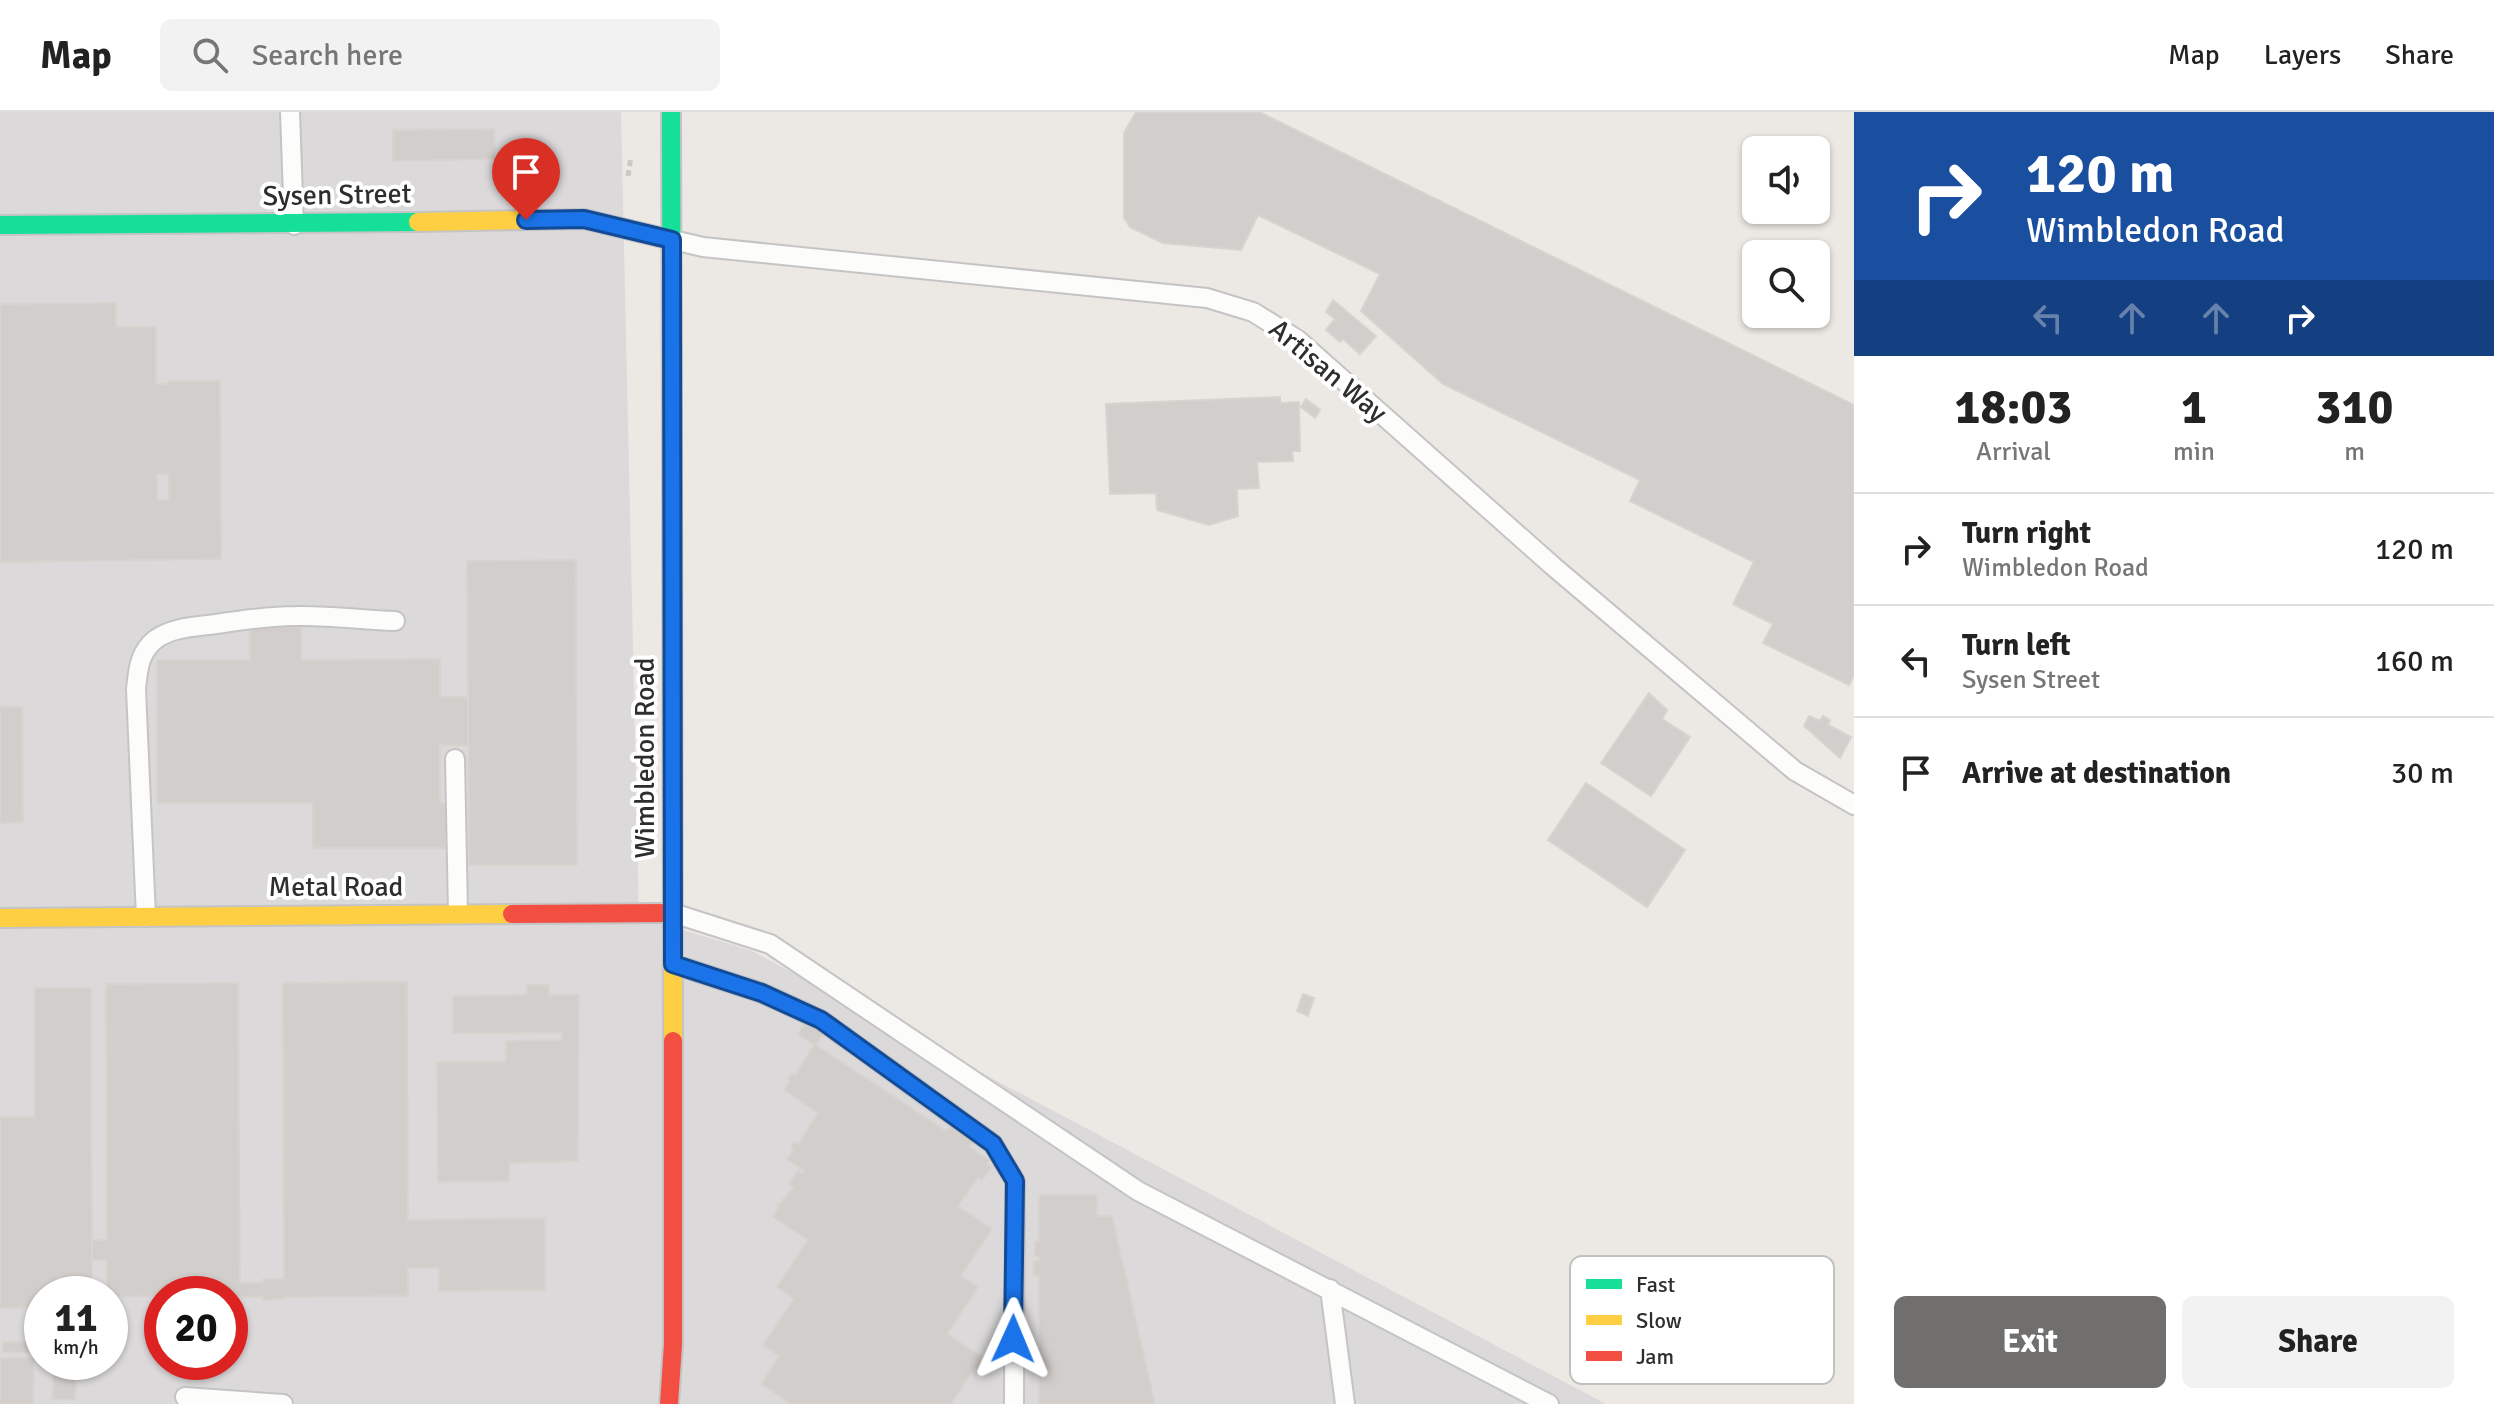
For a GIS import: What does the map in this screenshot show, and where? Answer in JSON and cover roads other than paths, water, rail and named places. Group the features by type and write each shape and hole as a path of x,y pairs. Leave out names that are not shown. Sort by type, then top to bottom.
{"street":[{"name":"Wimbledon Road","path":"669,1404 673,1344 671,112"},
{"name":"Sysen Street","path":"0,225 294,225 584,219 672,240"},
{"name":"Metal Road","path":"0,918 673,913"}],"lane":[{"path":"290,112 294,225"},
{"name":"Artisan Way","path":"672,240 703,247 829,261 1207,298 1253,312 1298,340 1554,567 1795,771 1854,805"},
{"path":"146,917 136,689 138,667 142,655 151,644 171,631 249,620 297,616 395,621"},
{"path":"455,759 458,914"},
{"path":"673,913 770,944 1138,1191 1549,1404"},
{"path":"673,964 762,993 821,1020 993,1144 1015,1181 1014,1404"},
{"path":"1330,1289 1345,1404"},
{"path":"185,1397 283,1404"}]}
